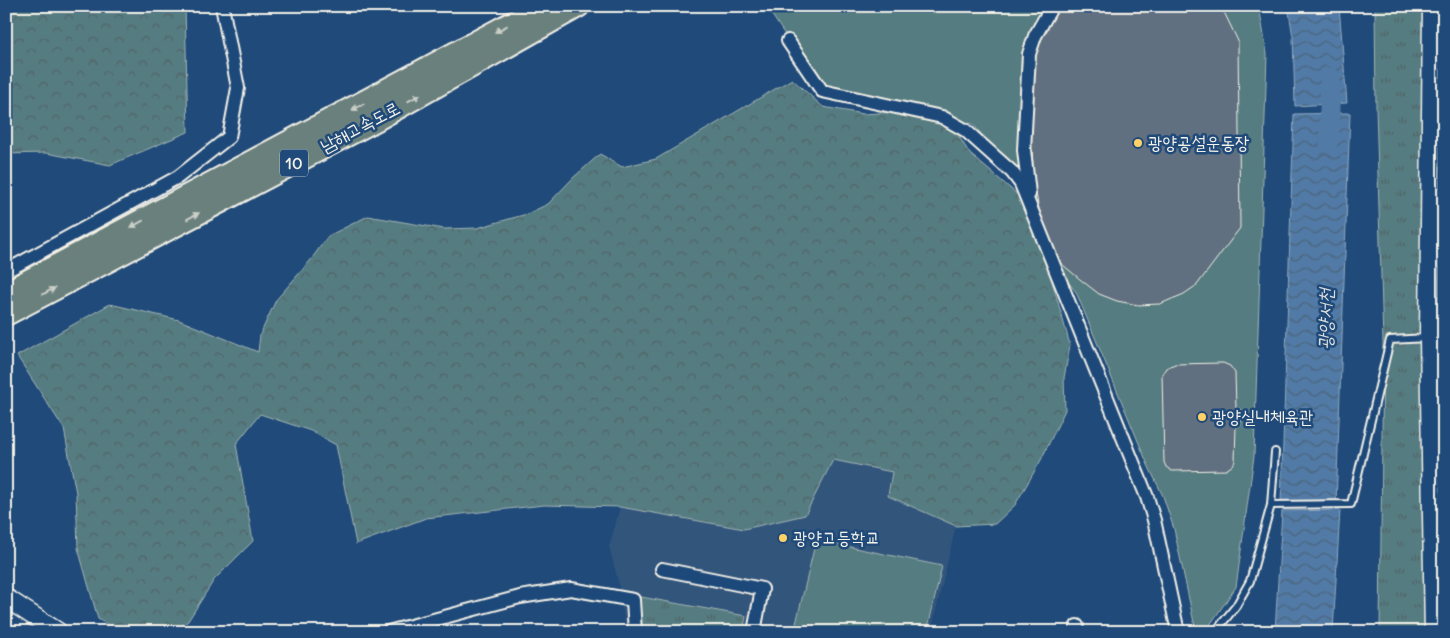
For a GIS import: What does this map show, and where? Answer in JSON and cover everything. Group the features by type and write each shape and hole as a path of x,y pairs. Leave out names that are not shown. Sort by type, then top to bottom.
{"highway":[{"name":"남해고속도로","path":"6,293 544,6"},
{"name":"남해고속도로","path":"6,314 377,119 578,6"}],"street":[{"path":"6,271 178,177 229,137 238,88 222,6"},
{"path":"1031,206 1024,150 1029,54 1035,36 1052,6"},
{"path":"1432,6 1436,338 1434,632"},
{"path":"788,41 822,91 942,117 965,130 1012,172 1021,184 1146,497 1154,520 1178,632"},
{"path":"662,569 762,589 754,632"},
{"path":"388,632 520,597 571,589 633,600 635,632"},
{"path":"6,598 58,632"}],"lane":[{"path":"1271,504 1351,504 1390,340 1436,338"},
{"path":"1215,632 1236,606 1250,581 1271,504 1275,452"}],"shaded area":[{"name":"광양고등학교","path":"833,460 892,472 888,496 956,526 931,632 626,632 619,585 609,547 620,507 743,529 805,515"}],"green space":[{"path":"6,6 185,6 188,132 110,165 46,153 6,154"},
{"name":"광양공설운동장","path":"766,6 1259,6 1267,54 1254,456 1236,587 1205,632 1196,632 1174,529 1163,496 1148,465 1076,292 1052,261 1031,196 973,124 822,91"},
{"path":"1375,6 1426,6 1429,632 1380,632 1383,343"},
{"path":"792,79 823,107 863,114 911,111 949,121 970,154 1031,206 1070,345 1064,378 1065,410 1041,460 1015,505 995,524 956,526 888,496 892,472 833,460 805,515 744,529 620,507 544,505 426,518 356,544 336,445 311,431 260,414 236,444 253,541 214,580 188,621 173,632 119,632 98,619 78,548 76,493 64,429 17,356 110,304 179,320 258,352 260,335 276,300 310,261 328,236 368,216 444,229 477,228 527,214 548,204 600,154 622,167 656,159"},
{"path":"816,540 942,566 927,632 794,632"},
{"path":"630,595 746,616 743,632 632,632"}],"water":[{"path":"1288,6 1339,6 1347,103 1295,106 1293,37"},
{"path":"1350,113 1336,505 1281,504 1294,114"},
{"path":"1340,510 1333,632 1275,632 1282,511"}],"building":[{"name":"광양공설운동장","path":"1058,6 1220,6 1238,41 1240,228 1197,285 1184,294 1160,304 1138,305 1117,301 1099,294 1081,280 1057,260 1039,209 1034,183 1029,96 1034,47"},
{"name":"광양실내체육관","path":"1223,363 1230,366 1235,373 1236,409 1241,409 1241,424 1236,425 1235,461 1226,470 1172,471 1166,467 1164,462 1162,374 1166,368 1175,364"}],"waterway":[{"name":"광양서천","path":"1329,140 1330,77"}],"place":[{"name":"광양공설운동장","path":"1138,143"},
{"name":"광양실내체육관","path":"1202,417"},
{"name":"광양고등학교","path":"783,538"}]}
